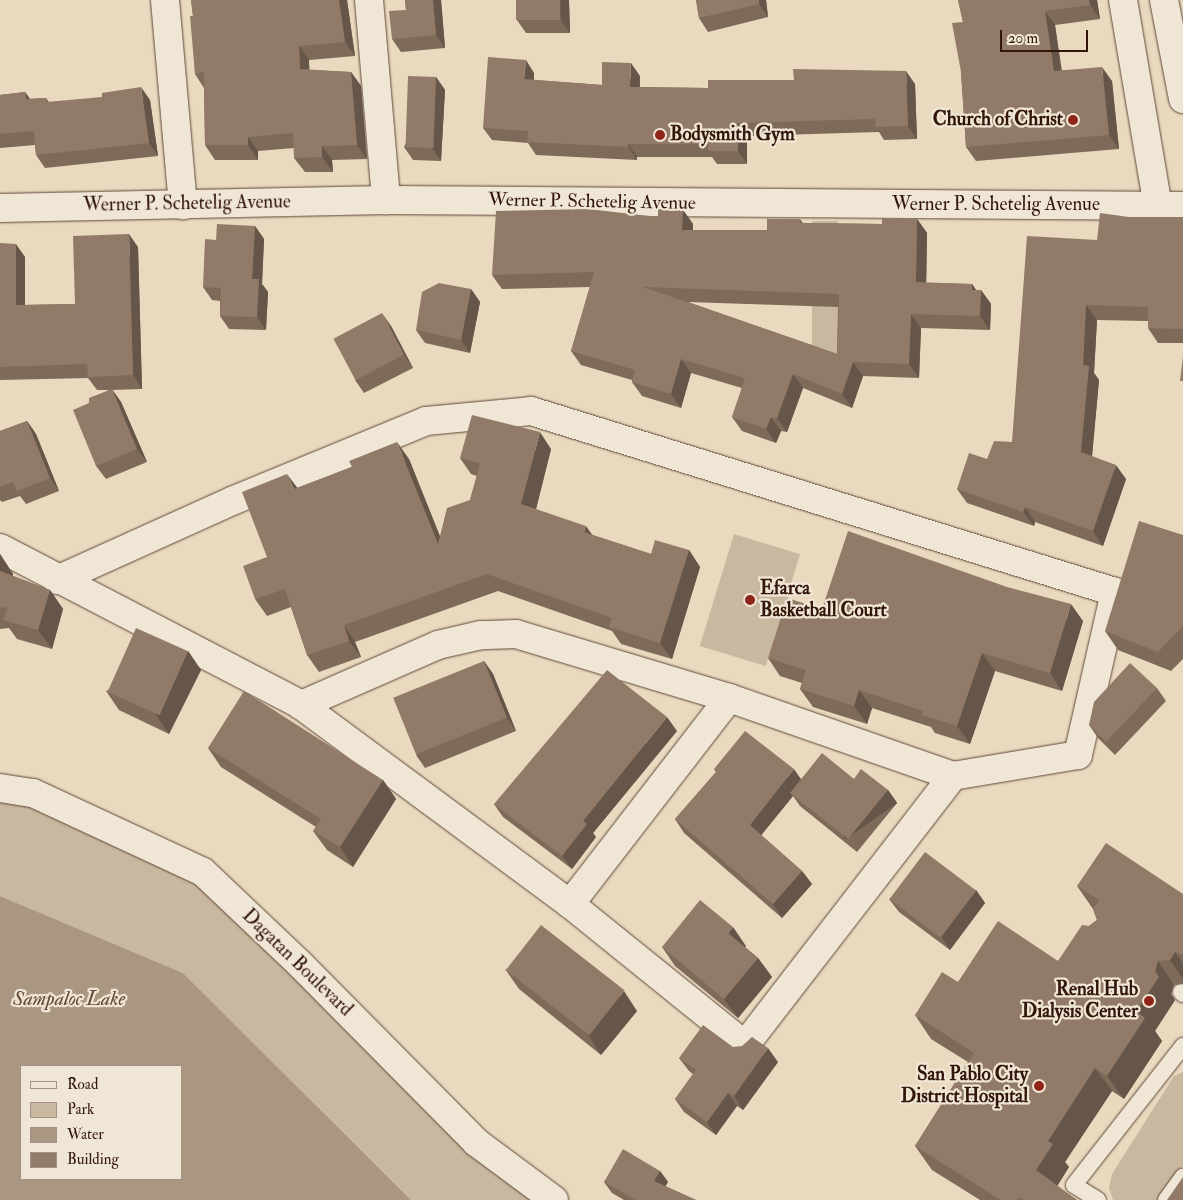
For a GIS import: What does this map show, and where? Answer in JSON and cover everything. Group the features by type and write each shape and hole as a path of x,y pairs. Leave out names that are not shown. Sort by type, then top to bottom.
{"street":[{"path":"165,0 183,205"},
{"path":"369,0 386,200"},
{"path":"1123,0 1171,206"},
{"path":"1164,0 1183,99"},
{"name":"Werner P. Schetelig Avenue","path":"0,208 386,200 1171,206"},
{"path":"57,580 232,501 426,421 532,411 1115,592 1078,755 953,776 729,698 516,634 481,635 438,645 301,705"},
{"path":"0,548 57,580 301,705 570,904 745,1045 953,776"},
{"path":"570,904 729,698"},
{"name":"Dagatan Boulevard","path":"0,788 33,793 203,872 300,964 476,1142 554,1200"}],"lane":[{"path":"1098,1200 1074,1185 1183,1046"},
{"path":"1166,1200 1183,1177"}],"green space":[{"path":"812,221 838,221 838,368 812,368"},
{"name":"Efarca Basketball Court","path":"734,534 800,554 766,666 700,646"},
{"path":"0,788 203,872 554,1200 411,1200 183,973 0,896"},
{"path":"1183,1072 1183,1165 1159,1200 1113,1200 1109,1188 1112,1174 1174,1076"}],"water":[{"name":"Sampaloc Lake","path":"0,896 183,973 411,1200 0,1200"}],"building":[{"path":"191,0 339,0 345,42 299,46 300,69 351,72 357,145 322,146 322,157 294,158 293,133 248,137 248,145 205,145 204,72 195,74 190,16 193,16"},
{"path":"405,0 433,0 436,35 392,39 389,11 406,10"},
{"path":"516,0 560,0 560,20 516,20"},
{"path":"696,0 759,0 759,4 699,18"},
{"path":"958,0 1089,0 1090,5 1045,11 1054,71 1102,67 1109,135 966,147 961,72 952,23 963,22"},
{"path":"488,57 526,60 524,79 602,85 602,62 631,63 630,87 708,88 708,80 794,80 793,69 906,71 908,126 876,127 875,119 738,123 738,151 708,151 708,144 628,144 628,147 527,142 528,131 483,128"},
{"path":"408,76 436,77 434,148 406,147"},
{"path":"141,87 149,143 36,155 34,131 0,134 0,95 25,92 26,99 46,98 47,102 102,97 102,93"},
{"path":"588,209 658,217 658,209 683,210 682,230 767,230 767,219 800,219 800,223 882,224 882,218 917,219 916,282 972,284 972,290 981,290 980,316 911,314 909,364 853,362 842,394 793,374 777,418 771,417 766,429 732,417 745,378 681,359 671,394 632,382 635,370 571,351 594,272 492,275 496,211","holes":["643,287 839,294 837,354"]},
{"path":"1100,213 1129,217 1183,217 1183,329 1148,328 1148,307 1086,305 1083,365 1089,366 1081,452 1116,465 1093,531 1025,507 1023,512 957,489 969,453 987,459 994,441 1012,442 1027,236 1097,240"},
{"path":"217,224 255,226 252,279 259,279 257,317 220,316 221,288 203,287 205,239 216,240"},
{"path":"129,234 133,375 88,377 87,364 0,367 0,243 16,244 16,305 75,304 73,236"},
{"path":"439,283 471,289 461,340 416,330 422,292"},
{"path":"382,313 404,354 356,380 333,339"},
{"path":"1183,356 1183,381 1180,381"},
{"path":"112,389 137,449 96,466 73,410 89,403 89,398"},
{"path":"472,415 540,432 521,504 586,526 584,532 651,554 655,540 689,550 660,643 609,627 612,618 487,574 344,625 349,641 307,655 285,589 255,599 243,566 267,557 242,492 287,474 294,489 352,467 349,461 397,442 438,544 447,508 470,500 480,463 460,458"},
{"path":"27,421 50,478 17,491 13,482 0,487 0,431"},
{"path":"1139,521 1183,535 1183,626 1158,652 1105,631"},
{"path":"848,531 1007,587 1071,604 1050,673 982,653 957,726 922,715 923,711 859,690 854,706 800,689 806,670 768,658 787,598 822,609"},
{"path":"0,571 50,590 38,630 3,620 8,607 0,608"},
{"path":"136,628 188,651 160,715 108,692"},
{"path":"484,661 507,718 416,754 393,698"},
{"path":"1130,663 1157,688 1106,742 1089,725 1094,702"},
{"path":"607,670 667,717 583,821 587,824 562,856 494,804"},
{"path":"244,691 383,780 340,847 313,831 321,819 208,748"},
{"path":"745,731 794,769 750,825 802,871 773,904 675,819 717,771 714,769"},
{"path":"822,753 854,779 861,769 888,790 848,839 790,793"},
{"path":"1106,843 1183,894 1183,955 1175,952 1170,960 1158,961 1155,971 1159,977 1136,1011 1145,1018 1107,1076 1095,1068 1048,1141 1053,1144 1036,1170 1077,1200 1024,1200 1020,1197 1017,1200 1001,1200 915,1146 974,1053 915,1015 942,972 958,982 998,921 1058,961 1082,925 1089,926 1097,920 1093,909 1099,900 1077,886"},
{"path":"925,852 976,891 941,938 889,899"},
{"path":"700,900 733,927 728,933 758,958 724,999 662,947"},
{"path":"541,925 625,990 589,1035 506,970"},
{"path":"703,1025 733,1047 742,1046 752,1037 768,1048 734,1096 728,1093 707,1122 675,1099 696,1070 679,1058"},
{"path":"623,1149 660,1171 654,1181 696,1200 636,1200 604,1182"},
{"path":"1183,1177 1183,1200 1167,1200"}],"place":[{"name":"Church of Christ","path":"1073,120"},
{"name":"Bodysmith Gym","path":"660,135"},
{"name":"Efarca Basketball Court","path":"750,600"},
{"name":"Renal Hub Dialysis Center","path":"1149,1001"},
{"name":"San Pablo City District Hospital","path":"1039,1086"}]}
